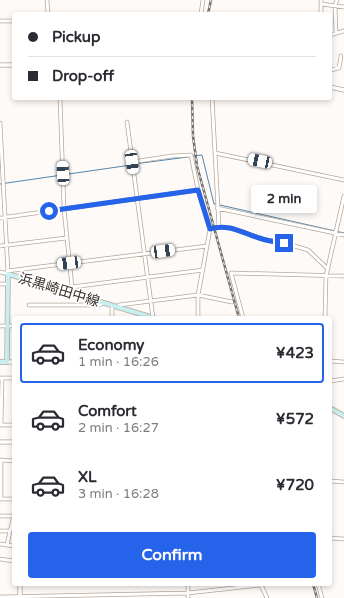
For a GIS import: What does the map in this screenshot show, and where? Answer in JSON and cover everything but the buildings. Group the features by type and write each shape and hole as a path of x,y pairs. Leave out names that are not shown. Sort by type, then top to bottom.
{"main road":[{"name":"浜黒崎田中線","path":"7,362 8,273 146,316"},
{"path":"0,362 7,362"},
{"path":"332,409 344,416"}],"street":[{"path":"47,0 48,12"},
{"path":"201,12 203,0"},
{"path":"336,33 335,6 337,0"},
{"path":"321,2 344,7"},
{"path":"0,21 12,21"},
{"path":"332,34 344,31"},
{"path":"332,70 339,68 341,56"},
{"path":"0,65 12,65"},
{"path":"332,87 344,90"},
{"path":"60,100 64,209 72,287"},
{"path":"212,100 219,227"},
{"path":"127,122 153,316"},
{"path":"0,123 1,187 5,218 8,273"},
{"path":"215,153 232,155 344,180"},
{"path":"132,162 172,156 191,155 198,190 210,229 198,295 198,316"},
{"path":"0,218 198,190"},
{"path":"326,316 326,276 344,196"},
{"path":"217,208 344,235"},
{"path":"210,229 219,227 231,228 269,242 284,243 308,250 328,269"},
{"path":"0,246 66,238"},
{"path":"0,272 8,273 69,263 207,246"},
{"path":"61,290 72,287 203,270"},
{"path":"242,316 231,273 344,276"},
{"path":"0,284 8,284"},
{"path":"118,308 119,305 198,295 232,302"},
{"path":"29,305 100,305 103,303"},
{"path":"112,306 112,316"},
{"path":"0,326 12,326"},
{"path":"332,361 344,362"},
{"path":"7,362 12,362"},
{"path":"12,378 1,378 1,425 12,425"},
{"path":"332,381 344,379"},
{"path":"0,442 12,442"},
{"path":"12,461 1,460 0,499 12,499"},
{"path":"332,481 344,482"},
{"path":"0,516 12,516"},
{"path":"7,545 12,524"},
{"path":"0,531 10,531"},
{"path":"332,538 344,539"},
{"path":"0,544 12,546"},
{"path":"0,559 12,561"},
{"path":"20,586 20,597"},
{"path":"188,586 188,598"},
{"path":"0,597 122,596 251,586"},
{"path":"261,586 266,598"},
{"path":"319,586 322,598"}],"waterway":[{"path":"192,156 202,155 214,204 216,204"},
{"path":"134,164 188,157"},
{"path":"0,184 131,165"},
{"path":"220,205 344,233"}],"railway":[{"path":"208,12 211,0"},
{"path":"192,100 193,136 197,166 238,316"},
{"path":"314,586 317,598"}],"route":[{"path":"49,211 198,190 203,201 210,229 215,227 231,228 269,242 284,243"}]}
